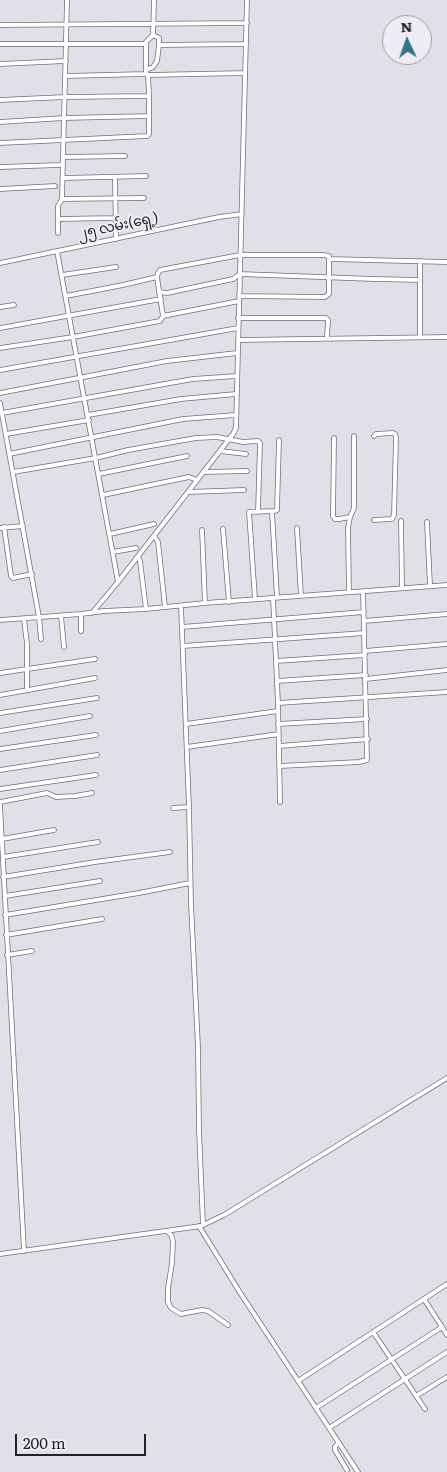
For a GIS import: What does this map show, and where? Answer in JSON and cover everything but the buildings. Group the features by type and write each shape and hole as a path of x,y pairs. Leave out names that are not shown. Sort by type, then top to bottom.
{"street":[{"path":"58,233 58,206 62,199 63,178 67,0"},
{"path":"0,143 148,136 149,96 146,42 153,34 154,0"},
{"path":"92,613 138,557 236,428 247,23 246,0"},
{"path":"0,25 247,23"},
{"path":"147,73 157,61 159,38 153,34"},
{"path":"0,44 146,44"},
{"path":"159,45 246,44"},
{"path":"0,64 66,60"},
{"path":"65,76 147,73 245,73"},
{"path":"0,100 149,96"},
{"path":"0,122 149,116"},
{"path":"63,157 125,156"},
{"path":"0,167 63,164"},
{"path":"63,178 146,176"},
{"path":"115,177 116,239"},
{"path":"0,189 55,186"},
{"path":"62,199 144,198"},
{"name":"၂၅ လမ်း(ရှေ့)","path":"0,262 219,217 242,214"},
{"path":"58,219 115,218"},
{"path":"57,251 118,582"},
{"path":"0,348 160,321 163,316 158,277 160,270 240,255 329,256 329,294 325,297 239,298 163,316"},
{"path":"329,260 447,262"},
{"path":"420,261 420,337"},
{"path":"62,274 116,267"},
{"path":"159,292 167,293 233,279 240,274 374,280 420,280"},
{"path":"66,296 158,277"},
{"path":"0,328 161,299"},
{"path":"0,307 14,305"},
{"path":"238,318 326,318 328,320 327,338"},
{"path":"0,370 77,358 238,328"},
{"path":"238,340 447,337"},
{"path":"0,393 167,362 238,353"},
{"path":"2,416 85,398 193,379 237,376"},
{"path":"6,434 182,399 236,394"},
{"path":"0,403 32,574 41,639"},
{"path":"10,454 183,419 235,415"},
{"path":"374,436 376,434 395,434 396,438 394,515 392,519 374,520"},
{"path":"349,592 348,528 354,508 354,436"},
{"path":"13,472 196,438 217,437 243,442 258,441 260,443 258,512"},
{"path":"334,438 333,516 340,519 350,517"},
{"path":"255,599 249,512 272,512 277,510 279,440"},
{"path":"220,451 246,454"},
{"path":"99,474 187,456"},
{"path":"204,472 246,471"},
{"path":"103,495 189,477 197,480"},
{"path":"188,492 244,490"},
{"path":"272,512 275,598 274,640 278,703 280,802"},
{"path":"401,521 402,588"},
{"path":"427,522 430,586"},
{"path":"110,534 154,524"},
{"path":"23,526 2,528 11,576 13,578 32,574"},
{"path":"297,528 301,596"},
{"path":"222,529 230,602"},
{"path":"202,530 205,603"},
{"path":"154,536 158,542 165,607"},
{"path":"113,552 136,548"},
{"path":"138,557 140,560 146,609"},
{"path":"0,620 447,585"},
{"path":"280,766 363,762 367,760 363,591"},
{"path":"181,606 190,883 198,1047 201,1225 239,1291 358,1472"},
{"path":"182,628 364,612"},
{"path":"81,614 81,631"},
{"path":"364,621 447,614"},
{"path":"61,616 64,647"},
{"path":"24,619 27,644 27,690"},
{"path":"183,646 364,633"},
{"path":"276,661 447,644"},
{"path":"0,673 95,659"},
{"path":"277,681 366,677 447,670"},
{"path":"0,695 95,678"},
{"path":"278,703 447,692"},
{"path":"0,713 97,698"},
{"path":"186,724 278,711"},
{"path":"0,731 90,716"},
{"path":"278,724 367,719"},
{"path":"187,747 278,734"},
{"path":"0,749 96,735"},
{"path":"279,746 368,739"},
{"path":"0,770 97,755"},
{"path":"0,789 96,774"},
{"path":"24,1251 0,804 47,793 56,797 92,793"},
{"path":"173,808 189,808"},
{"path":"2,839 54,830"},
{"path":"2,857 98,842"},
{"path":"3,877 170,852"},
{"path":"5,896 100,881"},
{"path":"5,915 190,883"},
{"path":"6,935 102,919"},
{"path":"7,955 32,951"},
{"path":"0,1254 201,1225 224,1215 447,1078"},
{"path":"166,1231 171,1235 173,1241 168,1288 168,1302 171,1308 181,1314 202,1310 208,1311 228,1325"},
{"path":"298,1381 447,1284"},
{"path":"424,1299 447,1335"},
{"path":"316,1408 442,1327"},
{"path":"373,1332 424,1409"},
{"path":"329,1428 447,1352"},
{"path":"416,1396 447,1377"},
{"path":"338,1443 335,1450 346,1471 353,1464"}]}
